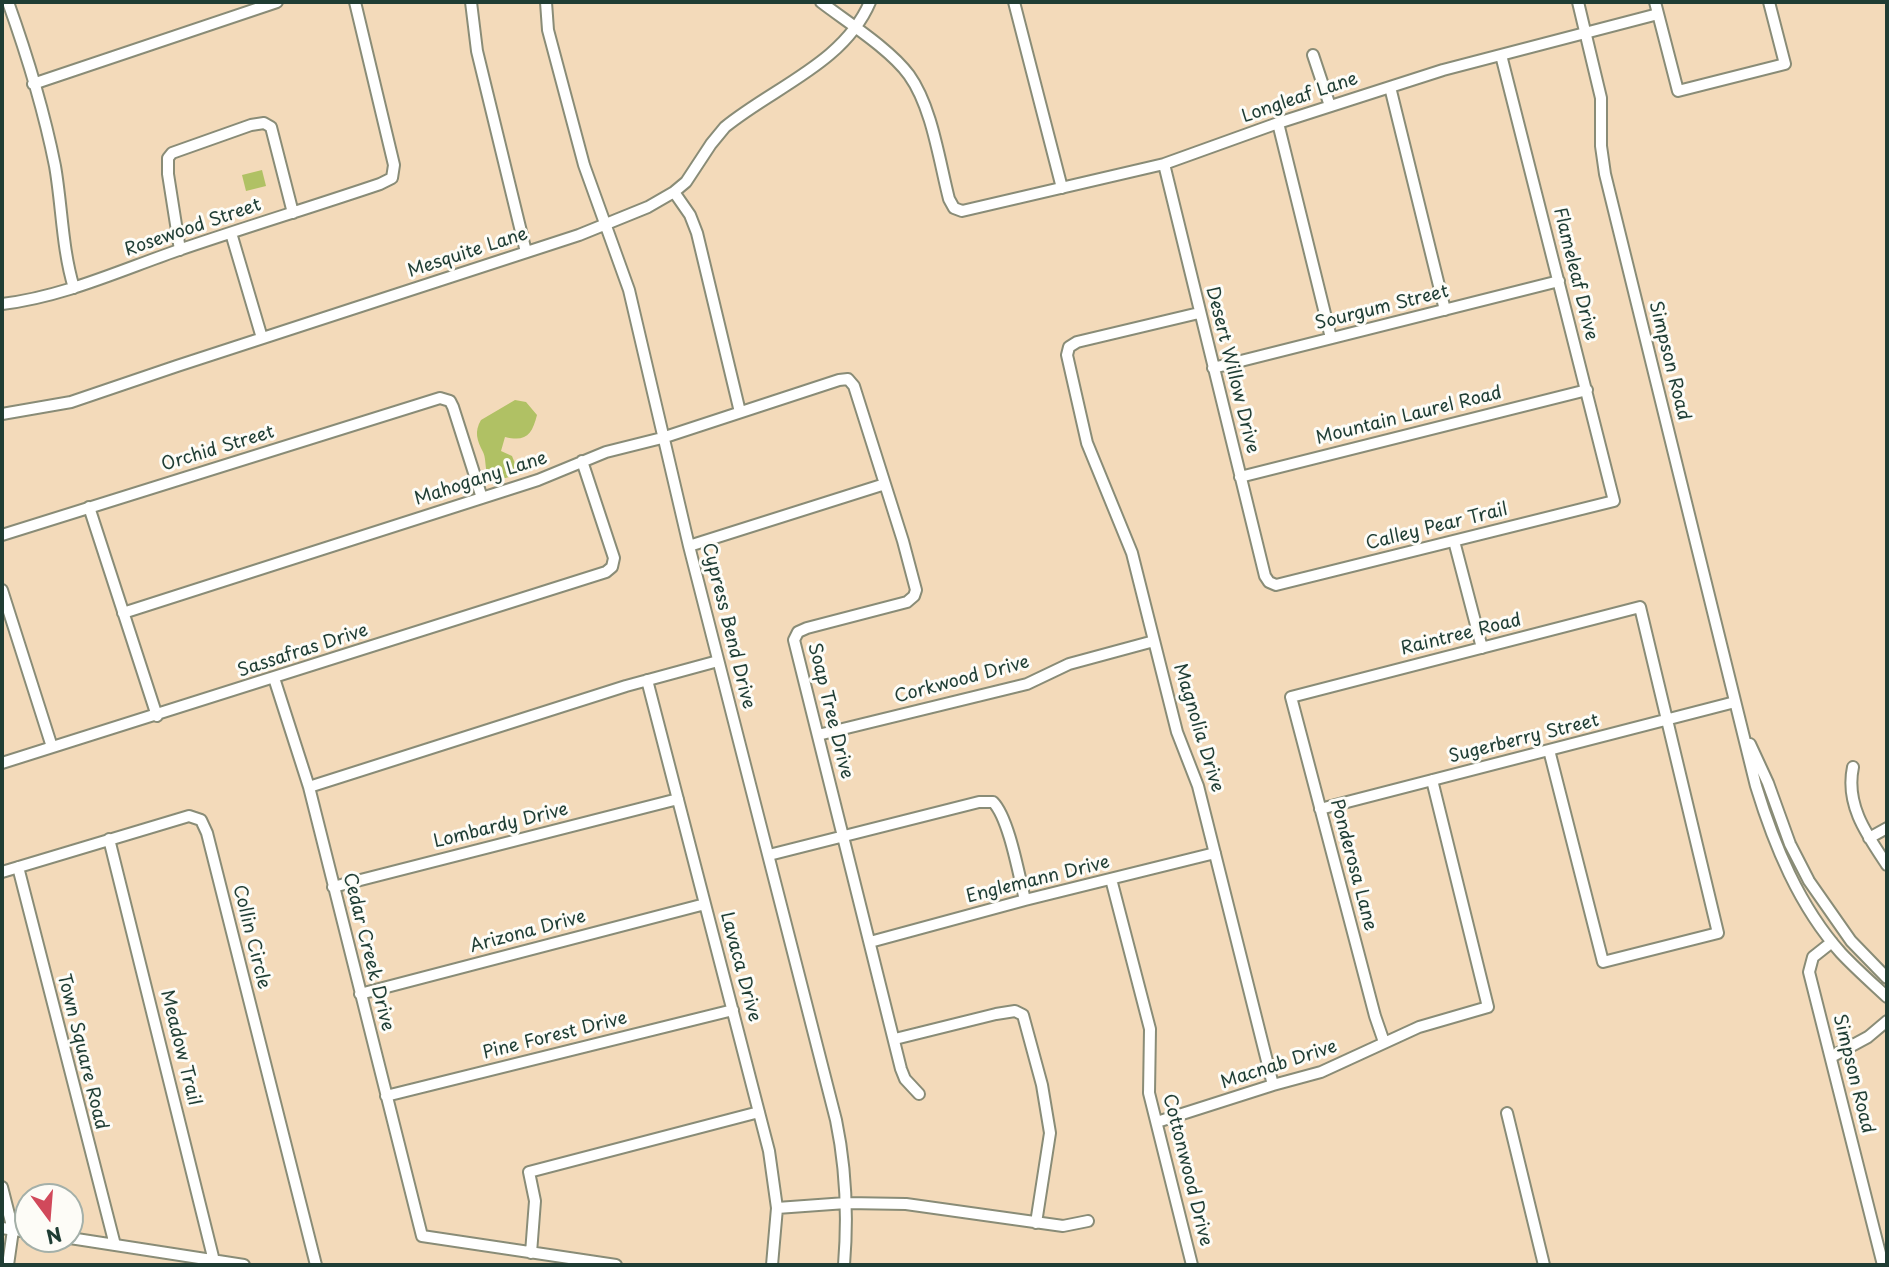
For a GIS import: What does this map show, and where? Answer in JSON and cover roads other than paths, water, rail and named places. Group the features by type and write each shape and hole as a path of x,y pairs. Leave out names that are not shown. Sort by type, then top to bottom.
{"street":[{"path":"8,2 54,164 68,268 74,288"},
{"path":"33,84 277,2"},
{"name":"Rosewood Street","path":"2,304 74,288 392,178 394,165 355,2"},
{"path":"471,2 477,51 526,252"},
{"name":"Cypress Bend Drive","path":"546,2 548,30 584,165 629,290 662,438 836,1119 843,1160 846,1203 844,1265"},
{"path":"821,2 856,29"},
{"name":"Mesquite Lane","path":"2,414 71,402 579,235 648,207 686,181 710,144 725,127 839,47 856,29 870,2"},
{"path":"1014,2 1062,188"},
{"name":"Simpson Road","path":"1578,2 1601,98 1601,146 1605,174 1763,811 1784,864 1832,942 1887,997"},
{"path":"1655,2 1678,91 1785,64 1769,2"},
{"name":"Longleaf Lane","path":"856,29 892,57 908,73 919,91 927,112 948,199 954,208 962,211 1164,164 1390,87 1658,14"},
{"path":"1313,55 1330,106"},
{"name":"Flameleaf Drive","path":"1501,55 1614,501"},
{"path":"1390,87 1446,310"},
{"path":"180,250 168,158 173,153 251,125 264,122 271,127 293,213"},
{"path":"1278,123 1331,338"},
{"name":"Desert Willow Drive","path":"1164,164 1240,477 1265,576 1269,582"},
{"path":"674,191 690,215 697,233 740,412"},
{"path":"231,233 262,338"},
{"name":"Sourgum Street","path":"1213,368 1559,281"},
{"name":"Magnolia Drive","path":"1199,313 1077,342 1069,347 1067,355 1087,443 1125,533 1177,732 1198,786 1273,1084"},
{"name":"Mahogany Lane","path":"123,612 538,480 606,452 662,438 848,379"},
{"name":"Soap Tree Drive","path":"848,379 855,386 916,590 914,596 900,605 807,628 795,636 796,649 905,1079 919,1094"},
{"name":"Mountain Laurel Road","path":"1240,477 1587,390"},
{"name":"Orchid Street","path":"2,535 435,399 445,399 453,407 482,498"},
{"name":"Sassafras Drive","path":"2,764 606,572 612,567 614,558 582,461"},
{"path":"689,546 885,484"},
{"name":"Calley Pear Trail","path":"1269,582 1276,585 1614,501"},
{"path":"89,507 156,716"},
{"path":"1454,541 1482,648"},
{"path":"2,590 52,747"},
{"name":"Raintree Road","path":"1291,697 1640,607 1667,720"},
{"name":"Corkwood Drive","path":"818,736 1027,684 1069,664 1154,641"},
{"path":"309,787 647,680 718,661"},
{"name":"Cedar Creek Drive","path":"274,678 309,787 422,1236 531,1253"},
{"name":"Lavaca Drive","path":"647,680 769,1151 777,1208 772,1265"},
{"name":"Ponderosa Lane","path":"1291,697 1384,1042"},
{"name":"Sugerberry Street","path":"1320,809 1735,702"},
{"path":"1549,750 1602,962 1718,933 1667,720"},
{"name":"Simpson Road","path":"1741,726 1768,783 1790,844 1809,881 1851,941 1887,978"},
{"path":"1853,767 1851,798 1869,838 1887,865"},
{"name":"Macnab Drive","path":"1157,1122 1336,1066 1384,1042 1441,1019 1489,1007 1432,780"},
{"name":"Lombardy Drive","path":"333,887 678,799"},
{"path":"769,855 979,802 993,802 999,808 1005,823 1025,900"},
{"name":"Collin Circle","path":"2,872 189,816 197,817 204,825 316,1265"},
{"path":"1869,838 1887,828"},
{"name":"Meadow Trail","path":"109,839 216,1263"},
{"name":"Englemann Drive","path":"870,942 1215,853"},
{"name":"Town Square Road","path":"18,867 115,1245"},
{"name":"Cottonwood Drive","path":"1111,879 1150,1029 1149,1093 1192,1265"},
{"name":"Arizona Drive","path":"360,994 705,904"},
{"name":"Simpson Road","path":"1832,942 1813,957 1809,972 1883,1265"},
{"name":"Pine Forest Drive","path":"386,1096 733,1010"},
{"path":"895,1039 996,1014 1015,1011 1023,1015 1042,1085 1050,1133 1036,1223"},
{"path":"1831,1057 1868,1037 1887,1021"},
{"path":"616,1265 531,1253 536,1201 529,1172 759,1112"},
{"path":"1507,1113 1544,1265"},
{"path":"2,1187 8,1265"},
{"path":"777,1208 846,1203 906,1204 1063,1226 1088,1221"},
{"path":"84,1240 216,1263 244,1265"}]}
